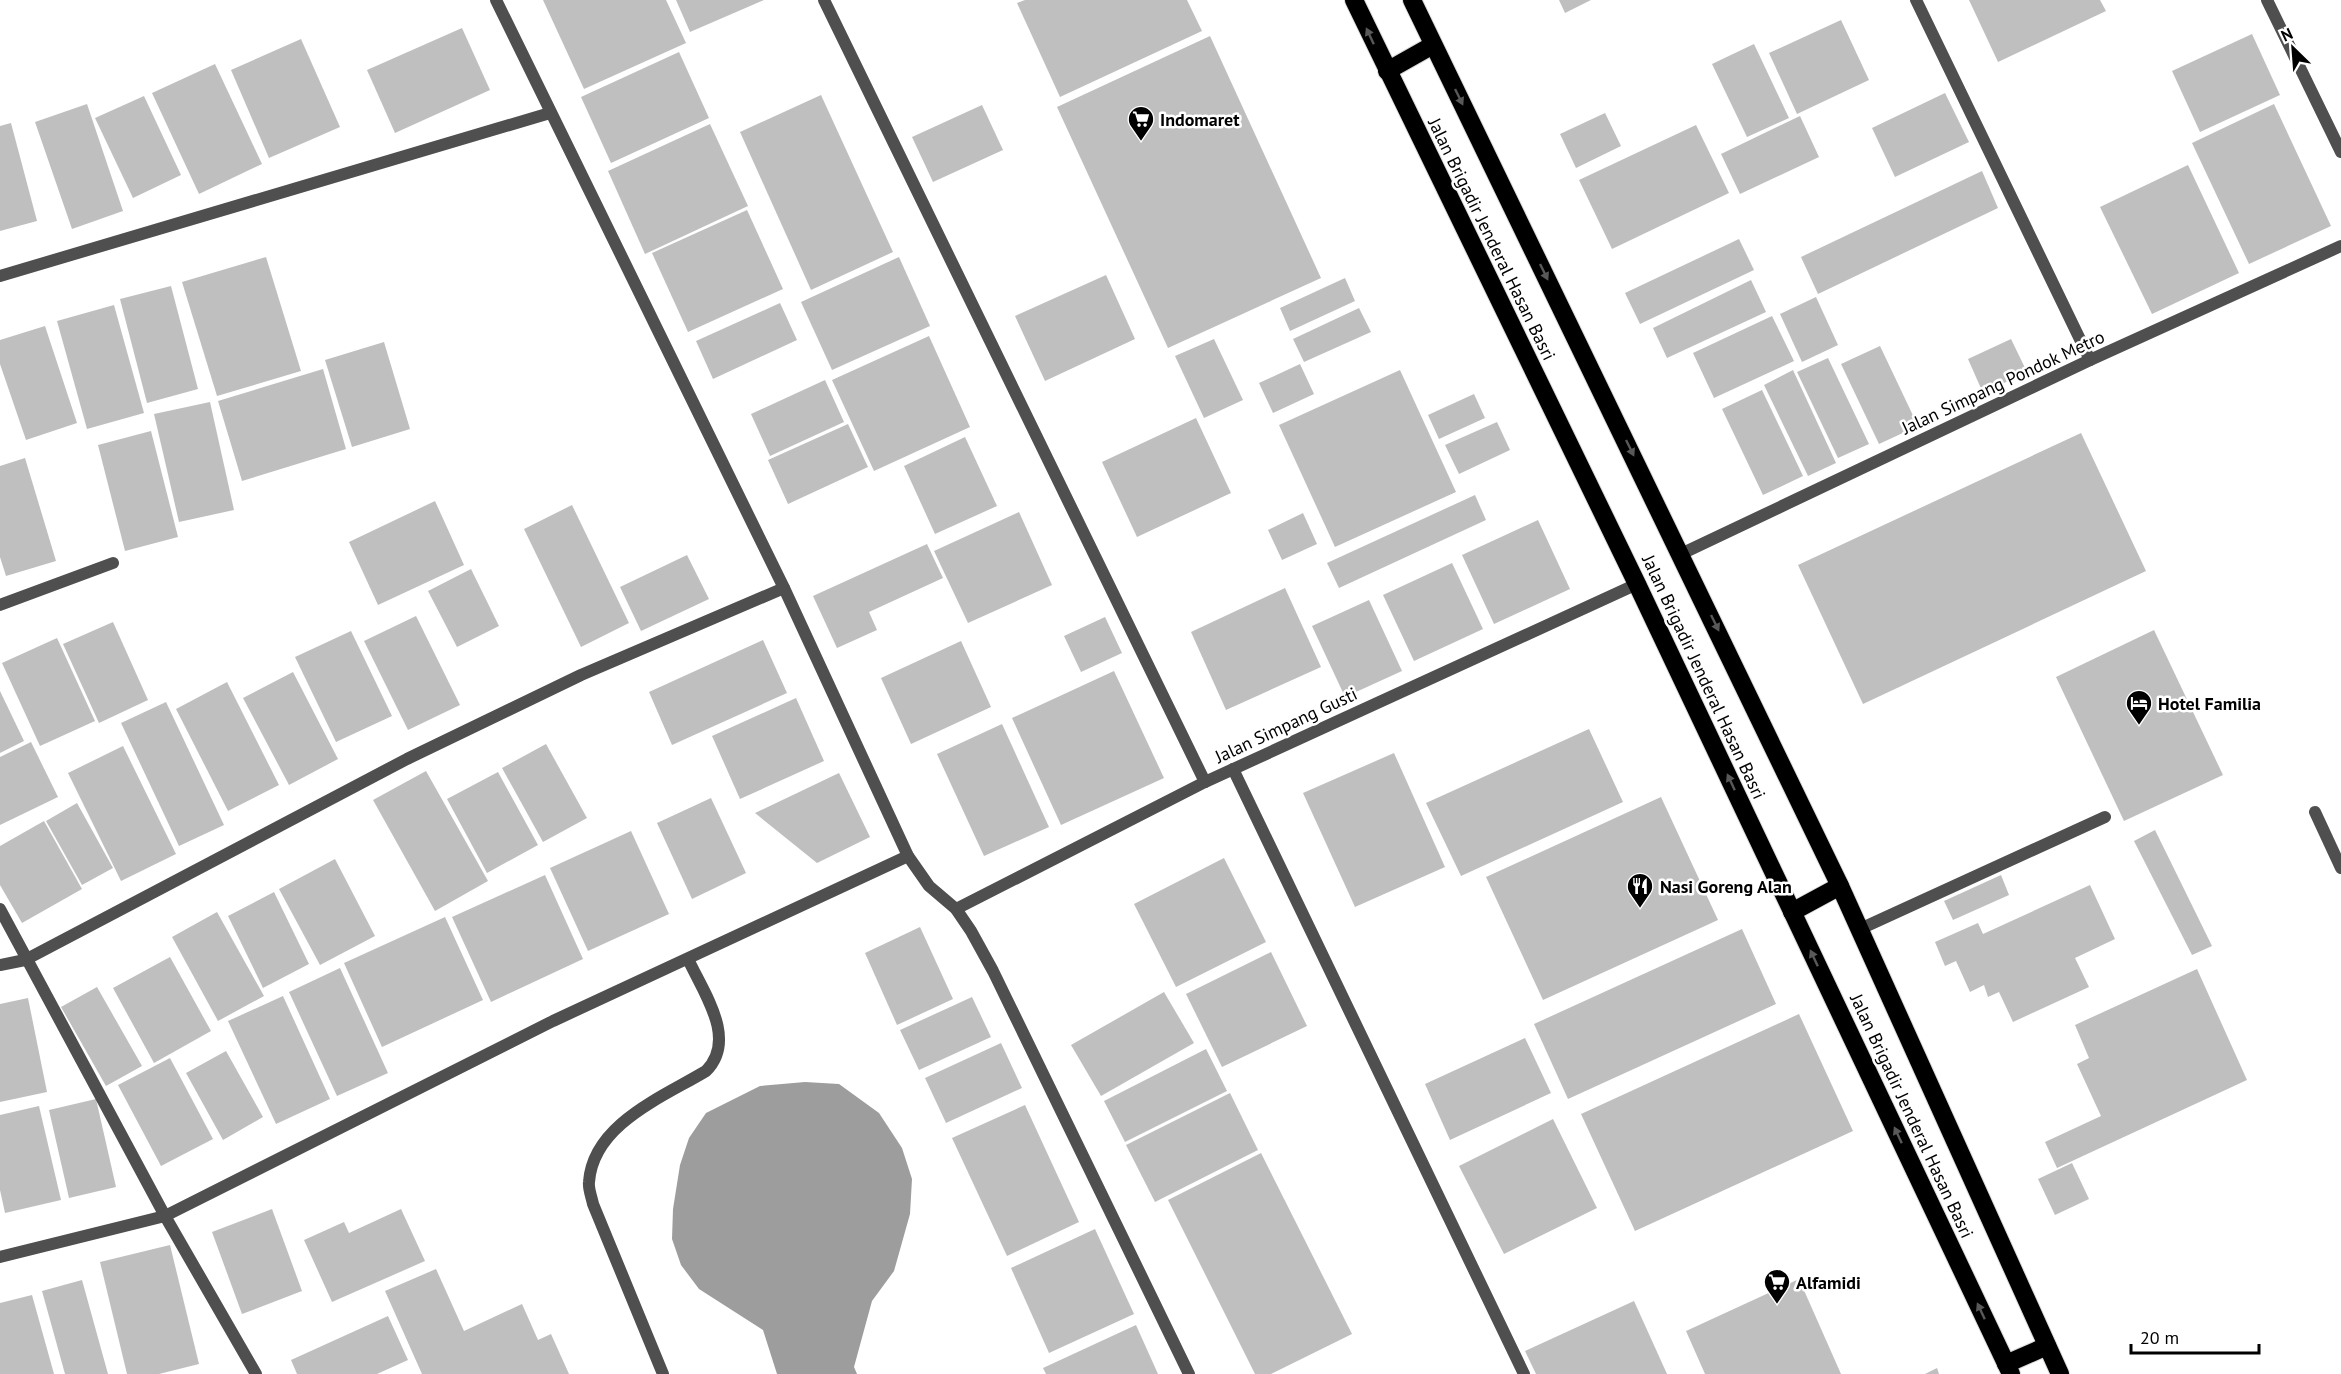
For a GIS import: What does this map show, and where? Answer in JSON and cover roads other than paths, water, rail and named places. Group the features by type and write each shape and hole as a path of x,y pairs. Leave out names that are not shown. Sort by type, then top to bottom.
{"highway":[{"name":"Jalan Brigadir Jenderal Hasan Basri","path":"1353,0 1637,584 2009,1369"},
{"name":"Jalan Brigadir Jenderal Hasan Basri","path":"1412,0 1682,554 1840,886 2060,1374"},
{"path":"1387,71 1433,45"},
{"path":"1792,912 1840,886"},
{"path":"2009,1369 2047,1346"}],"street":[{"path":"496,0 784,588 908,856 929,886 956,909 993,971 1189,1374"},
{"path":"824,0 1205,782"},
{"path":"1916,0 2090,360"},
{"path":"2267,0 2341,152"},
{"path":"0,276 550,112"},
{"name":"Jalan Simpang Pondok Metro","path":"1682,554 2090,360 2341,246"},
{"path":"0,605 113,563"},
{"name":"Jalan Simpang Gusti","path":"956,909 1205,782 1637,584"},
{"path":"0,965 25,960 407,759 580,675 784,588"},
{"path":"1233,769 1524,1374"},
{"path":"2315,812 2341,868"},
{"path":"1860,929 2105,817"},
{"path":"0,1257 165,1216 553,1021 908,856"},
{"path":"0,909 25,960 165,1216 256,1374"},
{"path":"663,1374 593,1204 589,1183 596,1155 616,1128 706,1071 714,1063 721,1036 718,1024 688,959"}],"place":[{"name":"Indomaret","path":"1141,142"},
{"name":"Hotel Familia","path":"2139,726"},
{"name":"Nasi Goreng Alan","path":"1640,909"},
{"name":"Alfamidi","path":"1777,1305"}]}
